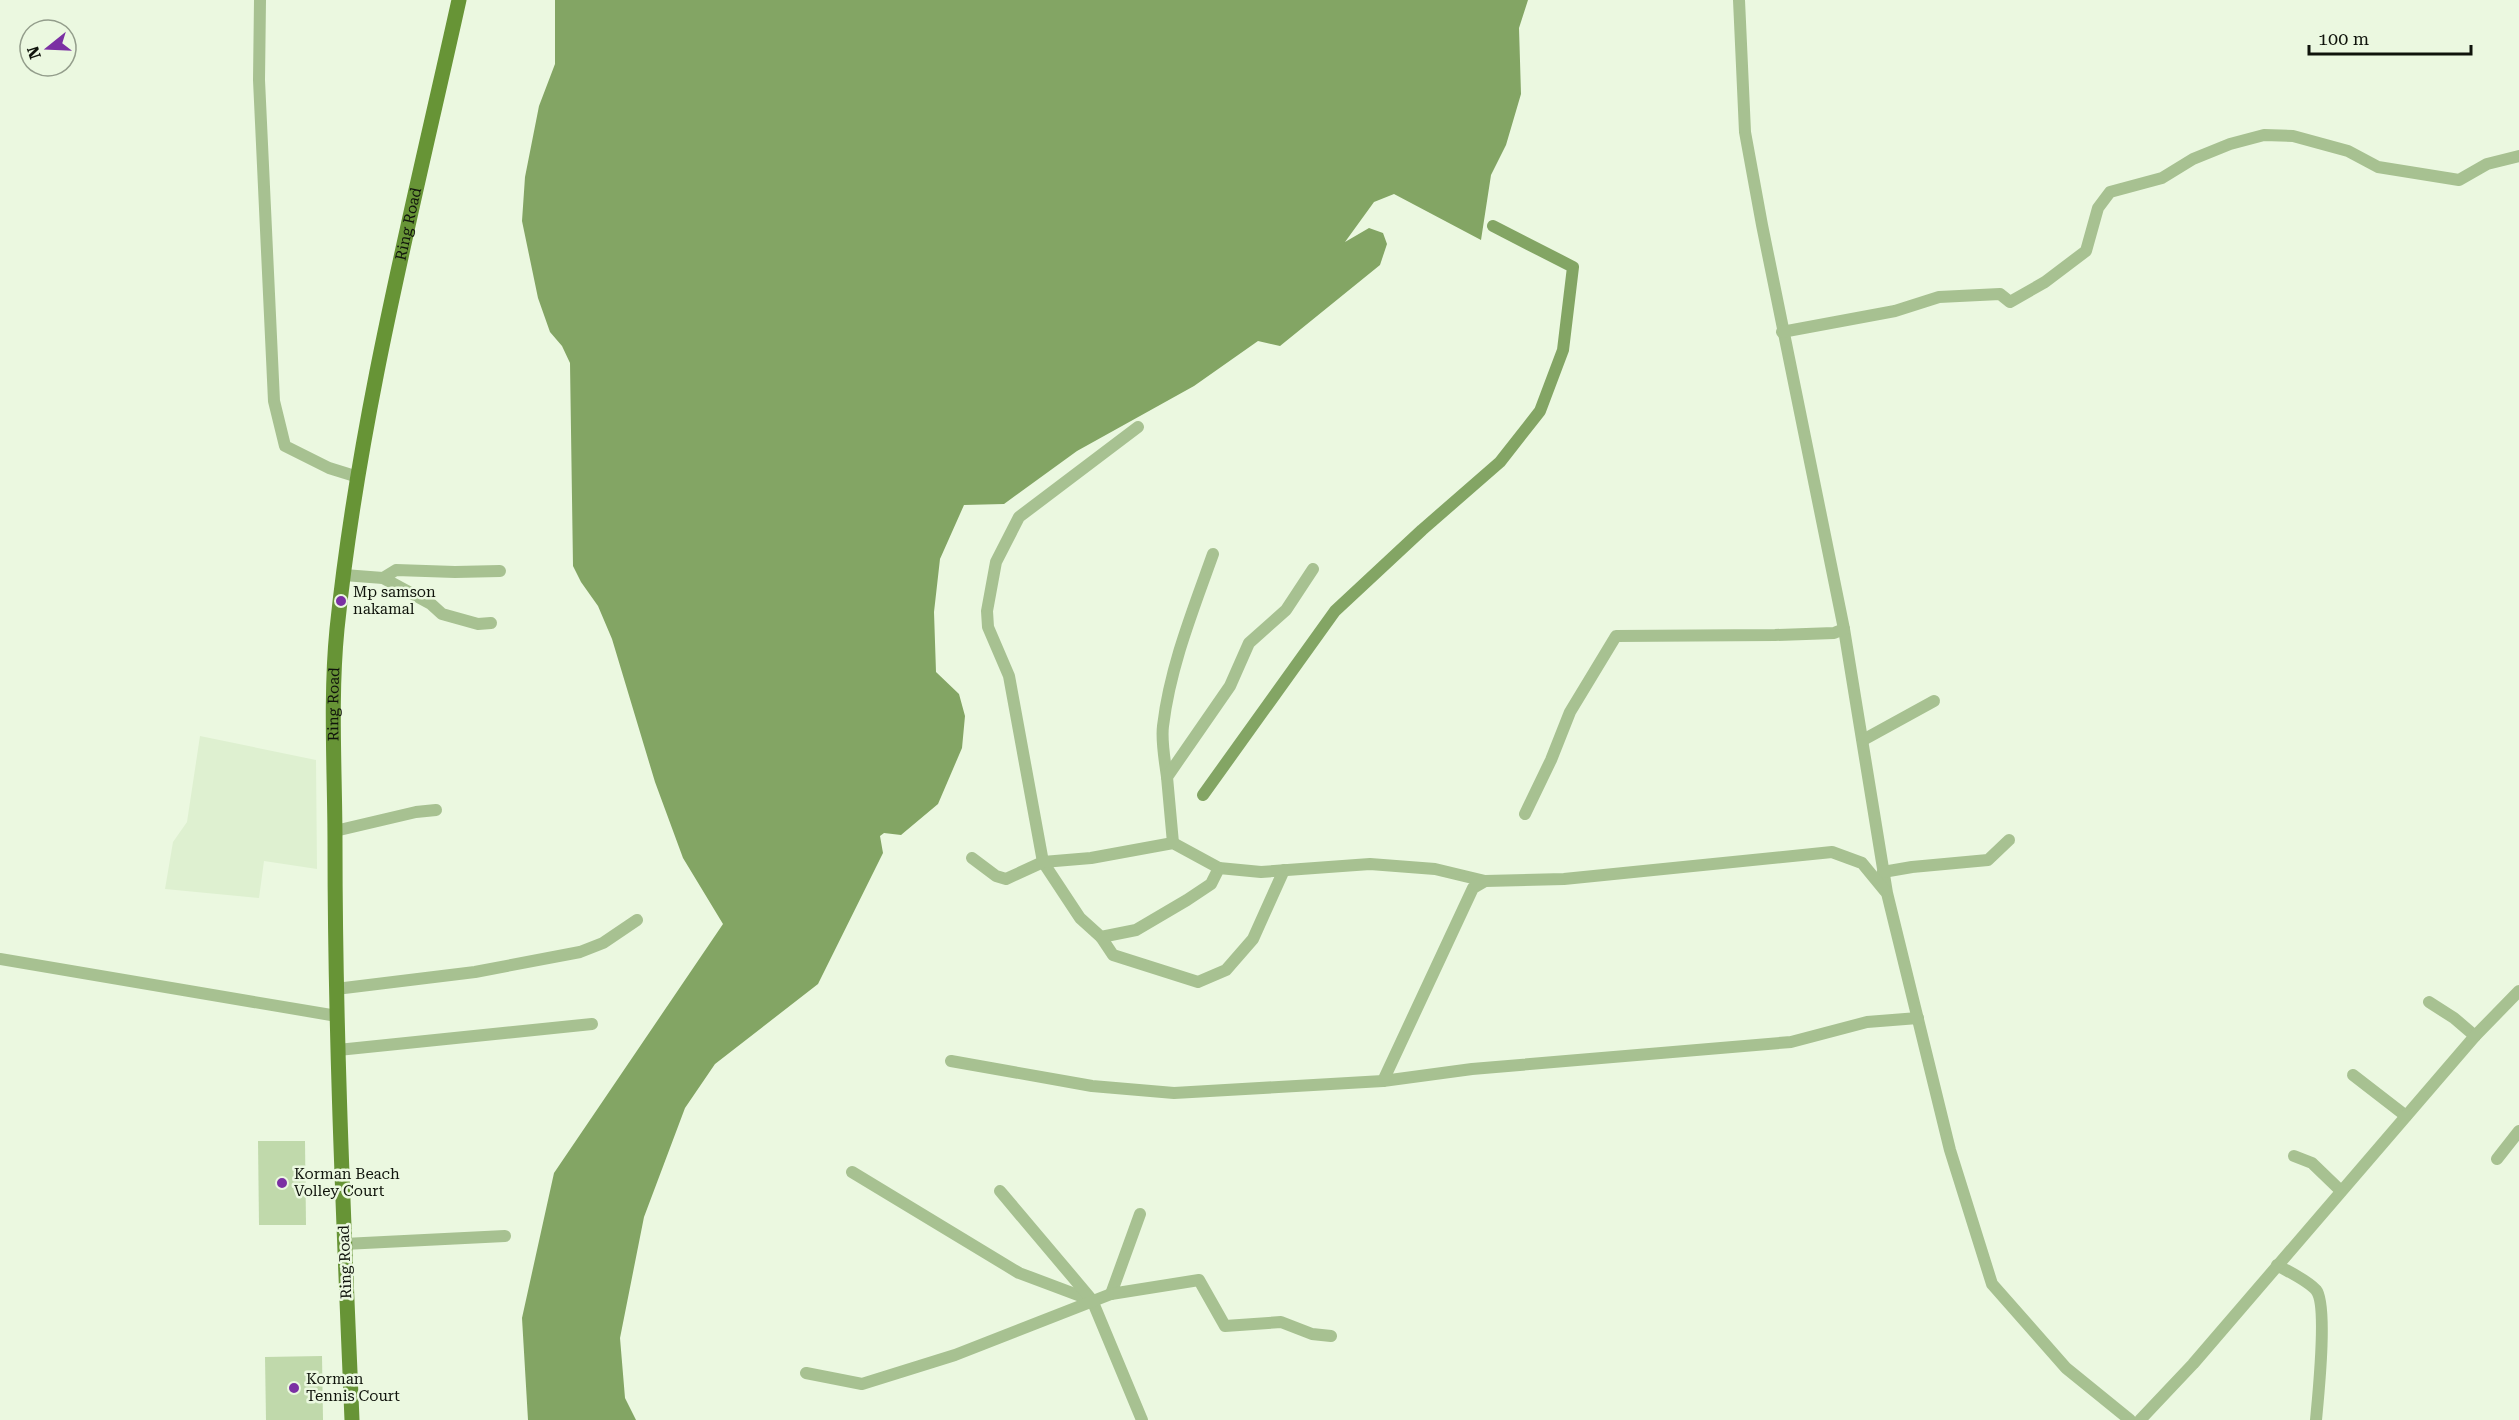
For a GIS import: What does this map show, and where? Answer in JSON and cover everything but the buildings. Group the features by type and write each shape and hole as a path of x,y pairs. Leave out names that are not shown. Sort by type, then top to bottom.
{"main road":[{"name":"Ring Road","path":"352,1420 336,989 334,679 337,631 358,477 393,293 459,0"}],"street":[{"path":"260,0 259,80 274,401 285,446 329,468 358,477"},
{"path":"1739,0 1745,132 1782,332 1844,629 1887,893 1950,1150 1992,1284 2066,1368 2130,1420"},
{"path":"1782,332 1895,311 1939,297 2000,294 2010,302 2045,282 2086,251 2098,208 2110,192 2163,177 2193,159 2230,144 2264,135 2294,136 2348,151 2378,166 2459,180 2487,164 2519,156"},
{"path":"1138,427 1019,517 996,562 987,611 988,627 1009,676 1043,862 1080,918 1101,937 1113,956 1198,982 1226,970 1253,939 1284,870"},
{"path":"1173,843 1163,729 1170,690 1187,626 1213,554"},
{"path":"1167,777 1230,686 1249,643 1286,610 1313,569"},
{"path":"383,578 396,570 500,571"},
{"path":"344,575 383,578 431,604 442,614 478,624 491,623"},
{"path":"1525,814 1551,760 1570,712 1616,636 1834,633 1844,629"},
{"path":"1863,740 1934,701"},
{"path":"335,831 416,812 436,810"},
{"path":"1883,872 1988,860 2009,840"},
{"path":"972,858 996,876 1006,879 1043,862 1091,858 1173,843 1219,868 1260,872 1370,864 1435,869 1485,881 1564,879 1832,852 1863,863 1887,893"},
{"path":"1101,937 1136,930 1211,884 1219,868"},
{"path":"1383,1081 1473,888 1485,881"},
{"path":"336,989 475,972 580,952 603,943 637,920"},
{"path":"0,959 337,1016"},
{"path":"2140,1420 2193,1364 2475,1036 2517,997"},
{"path":"2428,1002 2454,1018 2475,1036"},
{"path":"951,1060 1092,1086 1174,1093 1383,1081 1472,1069 1791,1042 1867,1022 1918,1018"},
{"path":"338,1050 592,1024"},
{"path":"2353,1075 2406,1116"},
{"path":"2497,1160 2519,1131"},
{"path":"2294,1156 2312,1163 2341,1191"},
{"path":"852,1172 1019,1273 1092,1300"},
{"path":"999,1191 1092,1300 1142,1420"},
{"path":"1111,1294 1140,1214"},
{"path":"344,1244 505,1236"},
{"path":"2277,1265 2316,1290 2321,1298 2316,1420"},
{"path":"806,1373 862,1384 955,1354 1111,1294 1199,1280 1225,1326 1281,1322 1312,1334 1331,1336"}],"shaded area":[{"path":"555,0 1528,0 1519,28 1521,94 1506,145 1491,175 1481,240 1394,194 1374,202 1345,242 1369,228 1383,233 1387,244 1380,265 1280,346 1258,341 1194,386 1077,451 1004,504 964,505 940,559 934,612 936,672 959,694 965,716 962,748 938,804 901,835 884,833 880,836 883,853 818,984 715,1064 685,1108 644,1217 620,1338 625,1398 636,1420 528,1420 522,1318 554,1173 723,924 683,858 655,782 612,639 598,606 573,566 570,363 562,346 550,332 538,298 522,221 525,177 539,106 555,64"},
{"path":"200,736 316,760 317,869 264,861 259,898 165,889 173,842 187,822"},
{"name":"Korman Beach Volley Court","path":"258,1141 305,1141 306,1225 259,1225"},
{"name":"Korman Tennis Court","path":"322,1356 323,1420 266,1420 265,1357"}],"waterway":[{"path":"1203,795 1335,611 1422,530 1500,462 1540,411 1563,350 1573,267 1493,226"}],"place":[{"name":"Mp samson nakamal","path":"341,601"},
{"name":"Korman Beach Volley Court","path":"282,1183"},
{"name":"Korman Tennis Court","path":"294,1388"}]}
